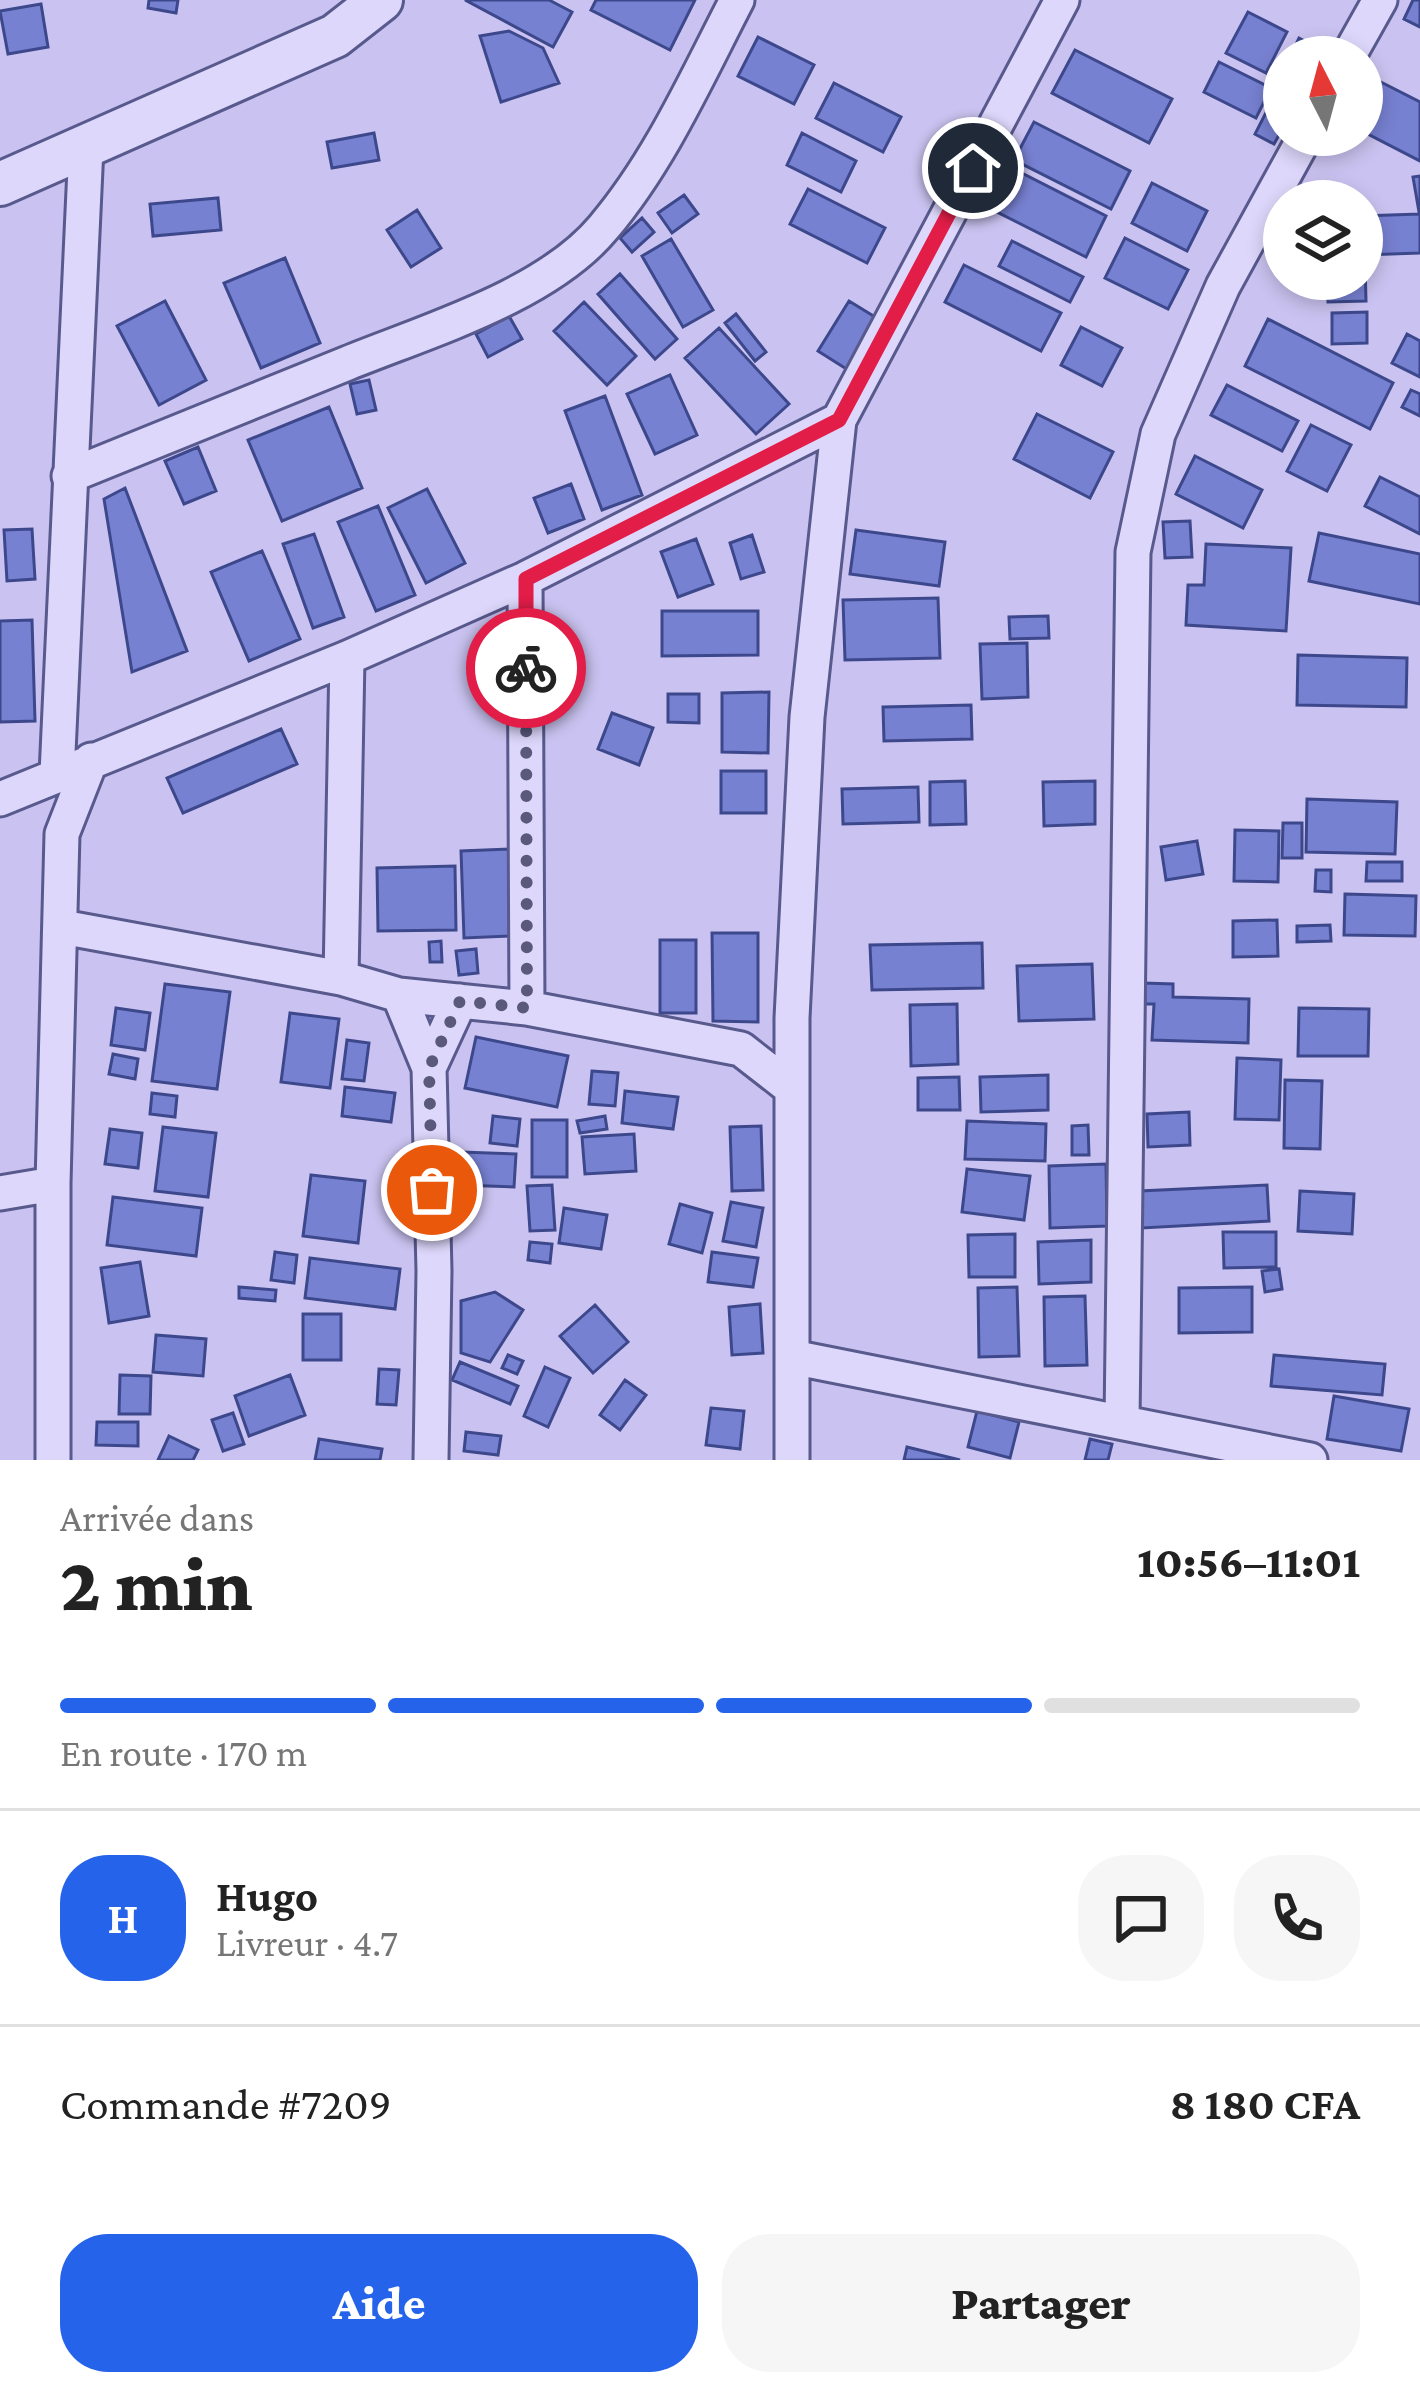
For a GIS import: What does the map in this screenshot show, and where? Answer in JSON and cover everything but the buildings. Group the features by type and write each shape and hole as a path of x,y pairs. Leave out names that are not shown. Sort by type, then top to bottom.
{"street":[{"path":"0,184 335,36 381,0"},
{"path":"69,476 488,306 567,259 601,231 636,182 737,0"},
{"path":"792,1460 792,1018 807,717 839,420 1062,0"},
{"path":"1360,36 1380,0"},
{"path":"57,774 86,147"},
{"path":"1122,1422 1133,552 1158,434 1223,286 1294,156"},
{"path":"9,795 526,579 839,420"},
{"path":"526,579 527,1008"},
{"path":"341,978 346,658"},
{"path":"53,1460 53,1184 62,834 91,760"},
{"path":"9,795 62,834"},
{"path":"62,927 341,978 399,995 527,1008 741,1049 791,1088"},
{"path":"399,995 429,1068 434,1271 431,1460"},
{"path":"429,1068 460,1001"},
{"path":"741,1049 792,1018"},
{"path":"5,1193 53,1184"},
{"path":"5,1193 53,1222"},
{"path":"792,1357 1310,1460"}],"way so far":[{"path":"432,1190 429,1068 460,1001 527,1008 526,668"}],"route":[{"path":"526,668 526,579 839,420 973,168"}]}
